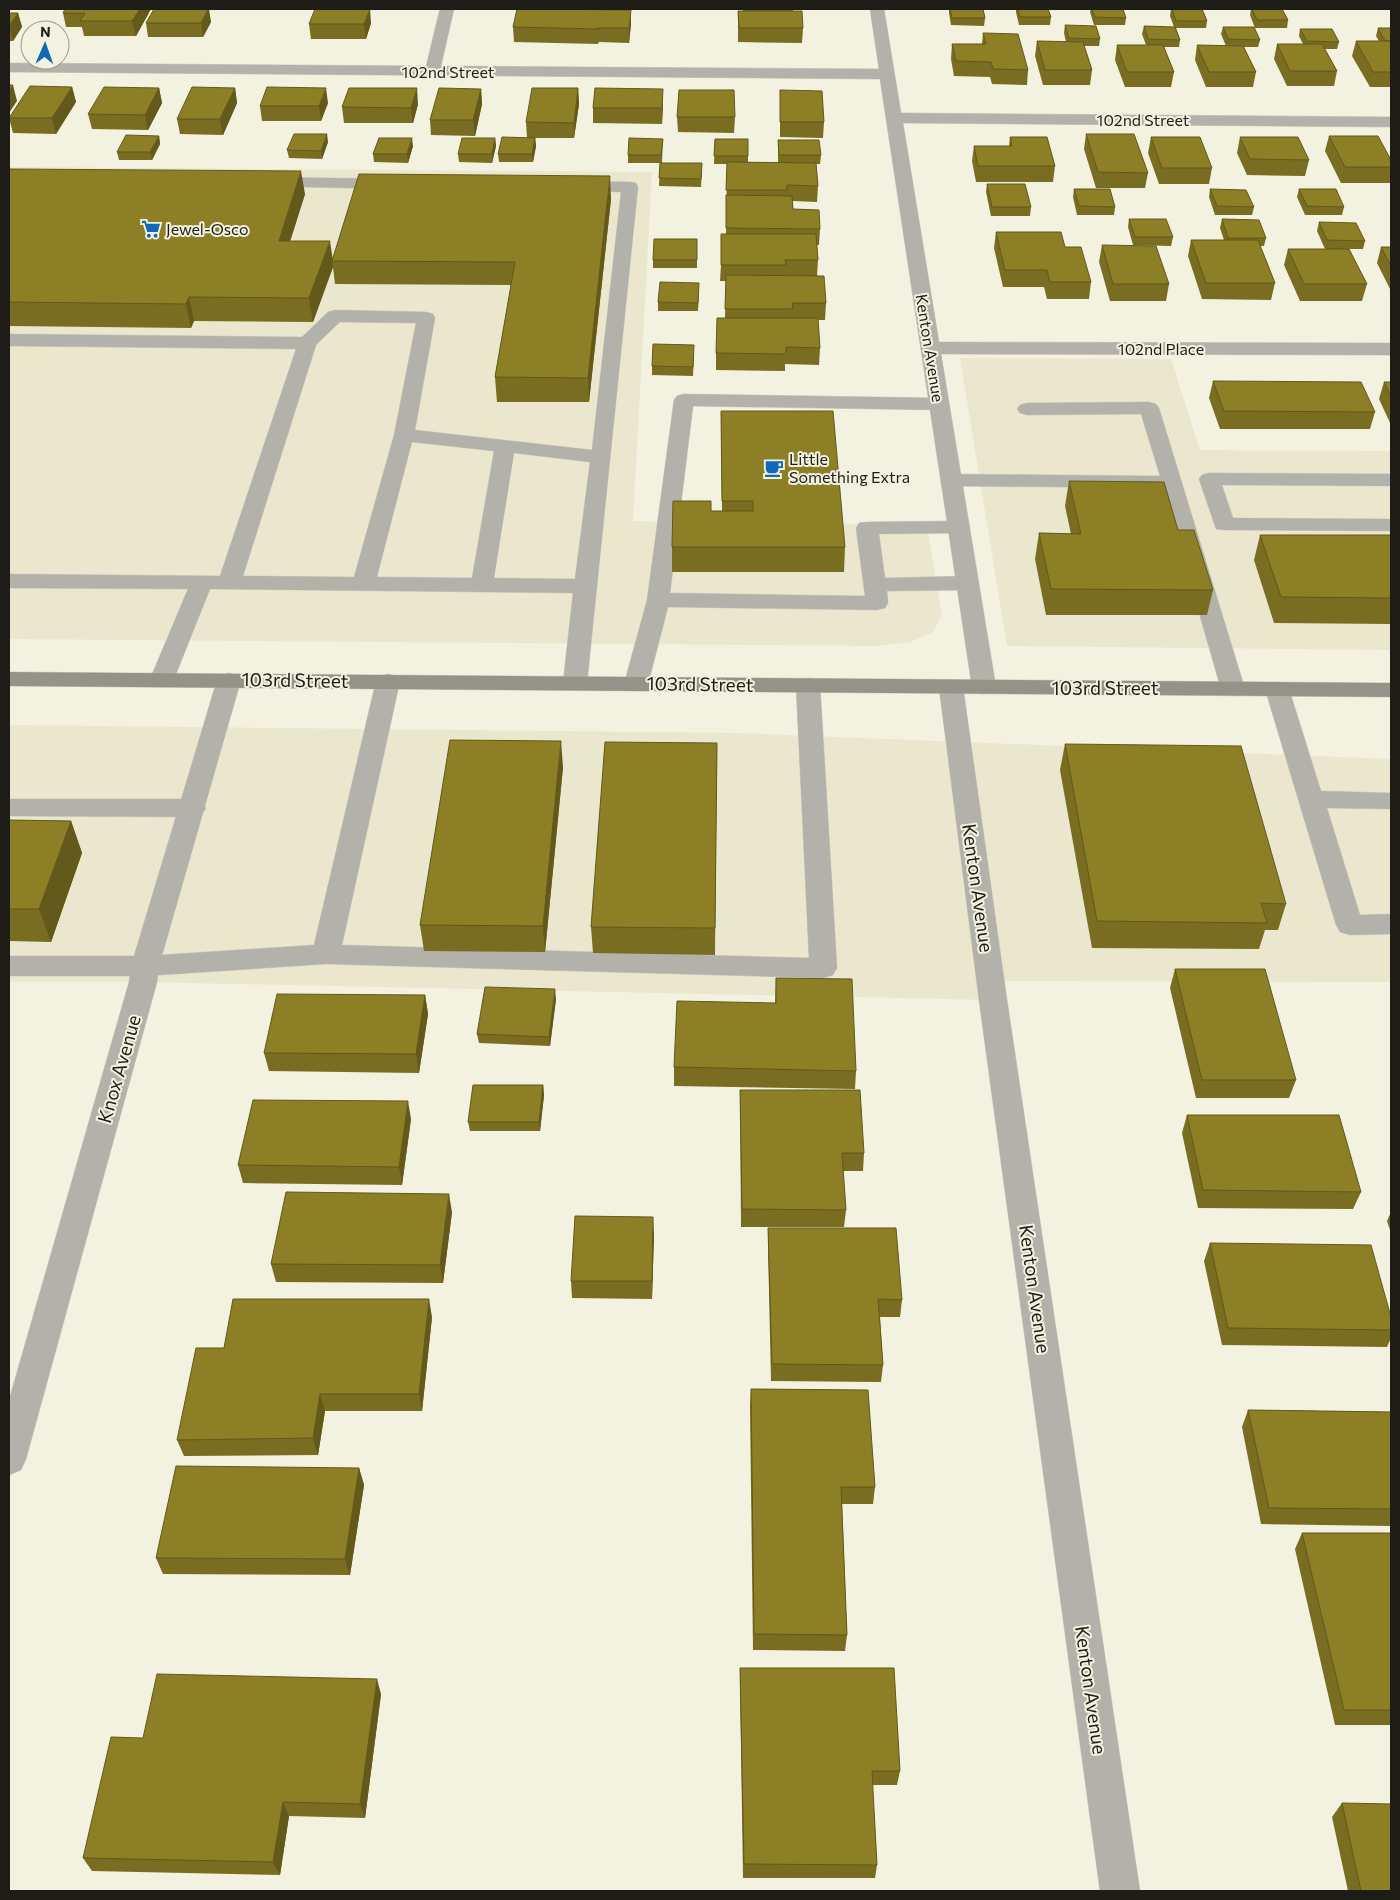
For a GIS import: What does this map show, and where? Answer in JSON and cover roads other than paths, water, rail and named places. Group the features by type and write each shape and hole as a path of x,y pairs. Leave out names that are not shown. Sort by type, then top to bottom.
{"main road":[{"name":"103rd Street","path":"9,679 1391,690"}],"street":[{"path":"432,72 447,9"},
{"name":"Kenton Avenue","path":"877,9 984,687"},
{"name":"102nd Street","path":"9,68 887,74"},
{"name":"102nd Street","path":"894,118 1391,122"},
{"path":"246,182 403,184"},
{"path":"561,186 630,187 575,683"},
{"path":"230,582 308,343 335,316 426,318 404,435 364,583"},
{"path":"9,340 308,343"},
{"name":"102nd Place","path":"930,348 1391,349"},
{"path":"636,684 658,600 684,400 939,404"},
{"path":"1027,409 1149,408 1233,689"},
{"path":"404,435 601,458"},
{"path":"482,584 505,448"},
{"path":"1391,480 1209,479 1224,524 1391,525"},
{"path":"951,480 1172,482"},
{"path":"658,600 877,603 867,528 959,527"},
{"path":"9,581 585,586"},
{"path":"162,679 202,582"},
{"path":"875,585 968,584"},
{"name":"Knox Avenue","path":"9,1459 143,982 145,966 229,680"},
{"path":"326,954 388,681"},
{"path":"9,966 145,966 326,954 823,968 808,686"},
{"name":"Kenton Avenue","path":"951,686 992,990 1120,1891"},
{"path":"1277,689 1350,925 1391,924"},
{"path":"1311,799 1391,801"},
{"path":"9,807 192,808"}],"place":[{"name":"Jewel-Osco","path":"151,229"},
{"name":"Little Something Extra","path":"774,468"}]}
